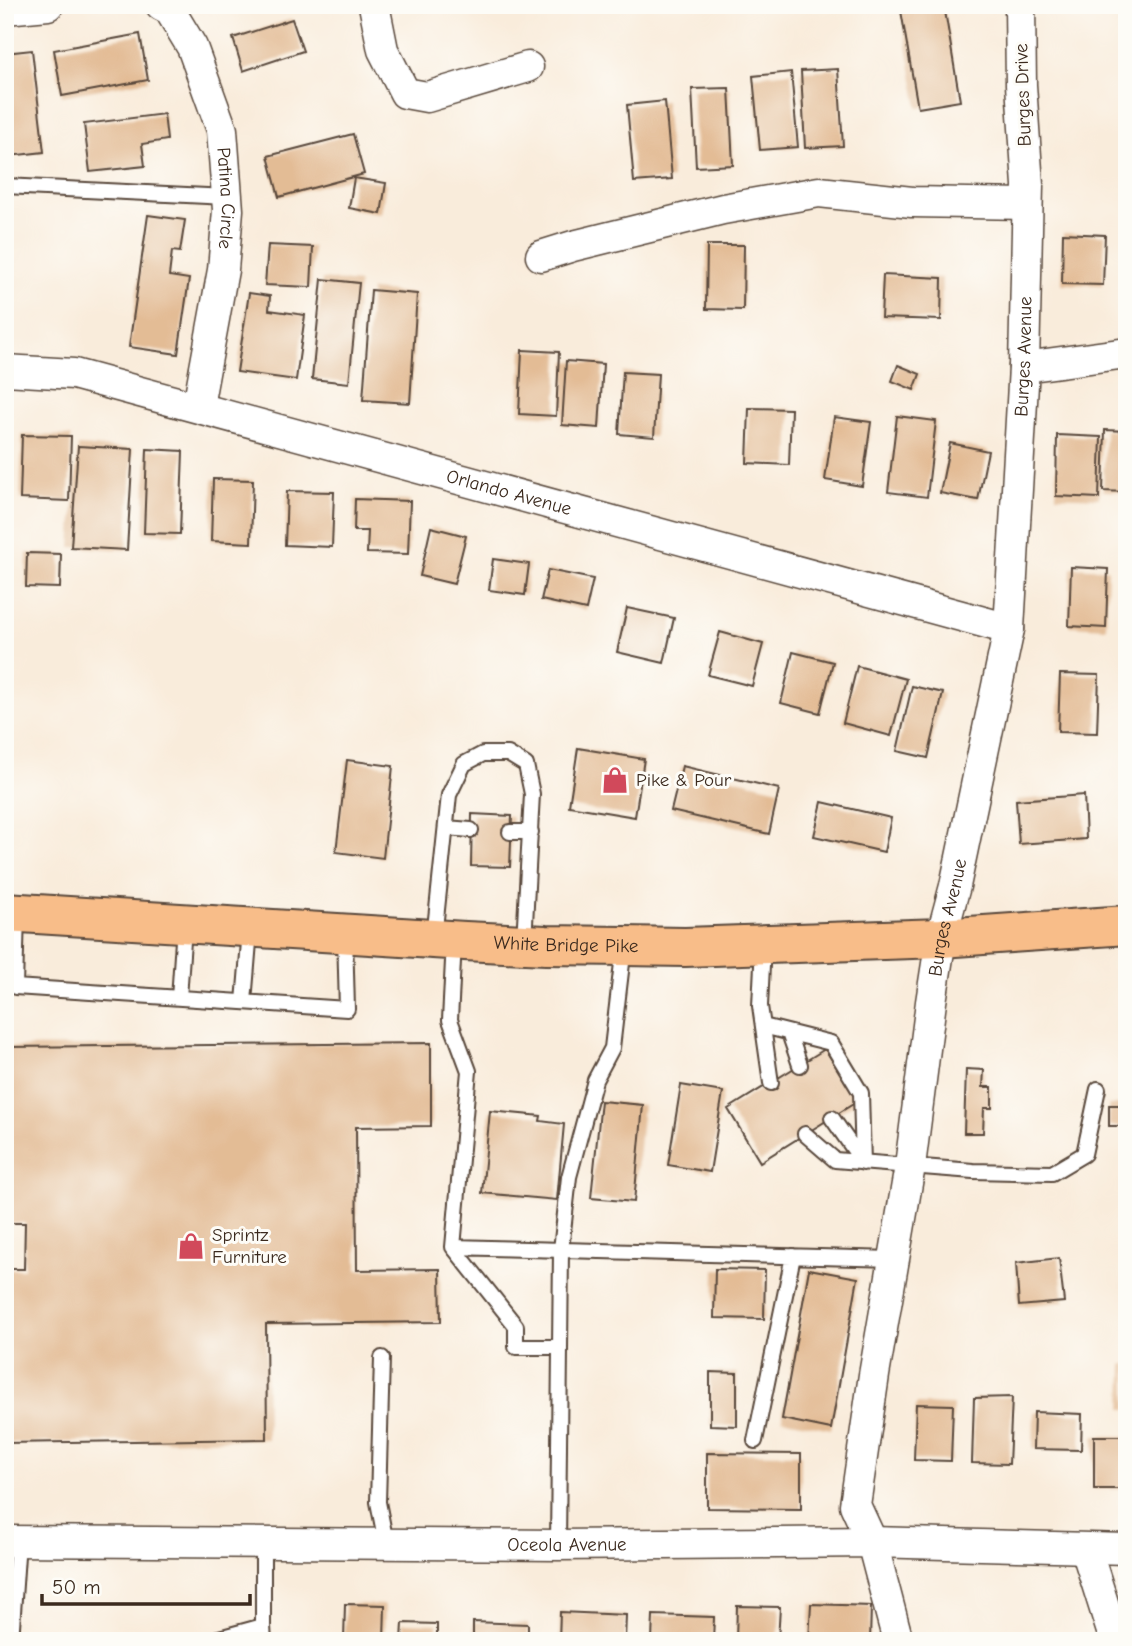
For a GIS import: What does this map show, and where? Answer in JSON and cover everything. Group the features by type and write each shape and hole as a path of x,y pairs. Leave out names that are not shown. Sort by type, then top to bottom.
{"main road":[{"name":"White Bridge Pike","path":"11,912 524,944 685,947 942,938 1127,925"}],"street":[{"path":"5,9 48,5"},
{"name":"Patina Circle","path":"161,5 169,9 192,47 222,130 228,210 223,270 198,406"},
{"path":"374,5 383,50 405,93 426,97 528,67"},
{"name":"Burges Drive","path":"1020,5 1027,194"},
{"path":"541,256 723,209 819,192 912,202 1027,194"},
{"name":"Burges Avenue","path":"898,1641 872,1542 855,1504 910,1167 942,938 1009,629 1024,367 1027,194"},
{"path":"1024,367 1127,353"},
{"name":"Orlando Avenue","path":"5,370 74,374 1009,629"},
{"name":"Oceola Avenue","path":"12,1541 558,1545 872,1542 1127,1549"},
{"path":"1086,1549 1115,1641"}],"lane":[{"path":"5,186 227,197"},
{"path":"524,944 532,794 526,765 508,754 483,754 464,764 449,795 446,828 444,939 450,1020 469,1071 453,1247 516,1326 516,1347 560,1347"},
{"path":"446,828 471,830"},
{"path":"510,832 531,832"},
{"path":"11,912 10,987 346,1009 345,933"},
{"path":"179,998 184,923"},
{"path":"244,1002 250,927"},
{"path":"763,944 760,1006 771,1083"},
{"path":"558,1545 561,1250 569,1177 595,1080 612,1048 624,946"},
{"path":"763,1026 831,1043 861,1093 863,1163"},
{"path":"789,1033 800,1065"},
{"path":"805,1134 835,1160 973,1171 1052,1173 1083,1154 1098,1089"},
{"path":"832,1118 863,1163"},
{"path":"453,1247 894,1259"},
{"path":"755,1441 793,1256"},
{"path":"383,1359 378,1502 386,1543"},
{"path":"11,1641 12,1541"},
{"path":"208,1641 264,1634 264,1543"}],"building":[{"path":"900,5 944,5 960,101 918,108"},
{"path":"292,19 303,51 243,71 233,38"},
{"path":"140,34 148,80 62,96 54,50"},
{"path":"32,50 44,152 9,156 5,124 5,53"},
{"path":"838,69 843,146 805,148 801,71"},
{"path":"791,72 798,147 760,150 753,76"},
{"path":"729,88 733,165 696,167 692,89"},
{"path":"665,101 672,179 634,182 627,105"},
{"path":"164,114 167,140 142,144 145,166 90,172 84,124"},
{"path":"353,134 364,174 279,197 268,156"},
{"path":"354,178 386,183 381,214 349,208"},
{"path":"148,215 185,220 180,252 172,251 169,276 189,279 178,354 129,347"},
{"path":"1063,233 1105,235 1103,285 1062,284"},
{"path":"268,245 313,247 311,287 265,285"},
{"path":"707,245 744,245 743,310 706,309"},
{"path":"883,275 942,278 941,320 881,318"},
{"path":"322,279 359,283 349,383 312,379"},
{"path":"371,290 417,294 410,403 363,400"},
{"path":"249,293 270,296 269,310 305,315 296,380 237,372"},
{"path":"522,350 559,352 556,416 519,414"},
{"path":"566,361 603,364 599,428 562,425"},
{"path":"898,365 920,374 914,390 892,381"},
{"path":"623,372 658,374 654,437 619,434"},
{"path":"749,408 791,409 789,465 747,463"},
{"path":"897,416 936,421 927,497 888,492"},
{"path":"834,417 871,422 862,486 825,480"},
{"path":"1105,430 1127,431 1127,492 1103,491"},
{"path":"22,435 71,436 69,501 20,499"},
{"path":"1057,435 1101,437 1099,498 1056,496"},
{"path":"950,443 988,451 978,500 940,493"},
{"path":"78,446 133,449 127,550 71,547"},
{"path":"147,449 183,451 180,534 144,533"},
{"path":"213,479 253,480 251,543 211,541"},
{"path":"287,491 334,492 332,547 285,545"},
{"path":"355,499 410,501 408,554 367,553 368,531 354,531"},
{"path":"431,527 466,536 454,584 420,576"},
{"path":"27,553 61,554 60,588 26,587"},
{"path":"493,559 529,564 525,595 489,590"},
{"path":"1071,567 1108,569 1106,628 1069,626"},
{"path":"548,570 593,579 586,610 541,600"},
{"path":"627,608 674,618 664,663 617,652"},
{"path":"720,632 763,644 752,686 708,675"},
{"path":"793,652 833,662 820,713 781,703"},
{"path":"857,666 906,679 891,736 843,723"},
{"path":"1060,674 1099,675 1097,733 1058,732"},
{"path":"912,686 943,693 928,758 897,751"},
{"path":"578,748 644,759 635,817 569,806"},
{"path":"347,760 393,766 383,858 336,852"},
{"path":"682,766 779,789 769,834 671,811"},
{"path":"1084,795 1086,839 1019,844 1016,800"},
{"path":"822,802 891,818 884,852 814,836"},
{"path":"472,814 512,816 510,867 471,866"},
{"name":"Sprintz Furniture","path":"431,1043 431,1126 356,1127 357,1270 440,1269 441,1322 266,1324 267,1439 5,1443 5,1269 24,1269 25,1223 5,1223 5,1047"},
{"path":"825,1049 858,1101 760,1162 728,1109"},
{"path":"966,1069 984,1070 983,1087 992,1087 992,1108 984,1108 983,1133 964,1133"},
{"path":"681,1085 723,1092 710,1172 668,1165"},
{"path":"601,1101 643,1105 634,1202 591,1198"},
{"path":"1109,1105 1127,1105 1127,1126 1109,1126"},
{"path":"490,1111 541,1116 540,1121 564,1124 557,1200 482,1193"},
{"path":"1059,1258 1064,1302 1019,1306 1016,1263"},
{"path":"715,1269 765,1270 764,1319 714,1318"},
{"path":"809,1269 858,1278 831,1429 782,1419"},
{"path":"1123,1364 1127,1364 1127,1409 1122,1409"},
{"path":"710,1372 737,1373 737,1426 710,1425"},
{"path":"1012,1397 1009,1464 972,1463 974,1398"},
{"path":"916,1404 953,1405 951,1461 914,1460"},
{"path":"1034,1412 1082,1414 1081,1450 1033,1449"},
{"path":"1094,1436 1127,1436 1127,1489 1094,1489"},
{"path":"707,1453 801,1454 801,1509 707,1508"},
{"path":"345,1604 385,1605 384,1641 344,1641"},
{"path":"811,1604 871,1606 870,1641 809,1641"},
{"path":"737,1606 780,1607 778,1641 736,1641"},
{"path":"560,1612 626,1615 625,1641 559,1641"},
{"path":"653,1615 714,1617 713,1641 652,1641"},
{"path":"473,1622 528,1624 528,1641 473,1641"},
{"path":"403,1623 437,1624 437,1641 402,1641"}],"place":[{"name":"Pike & Pour","path":"615,780"},
{"name":"Sprintz Furniture","path":"191,1246"}]}
